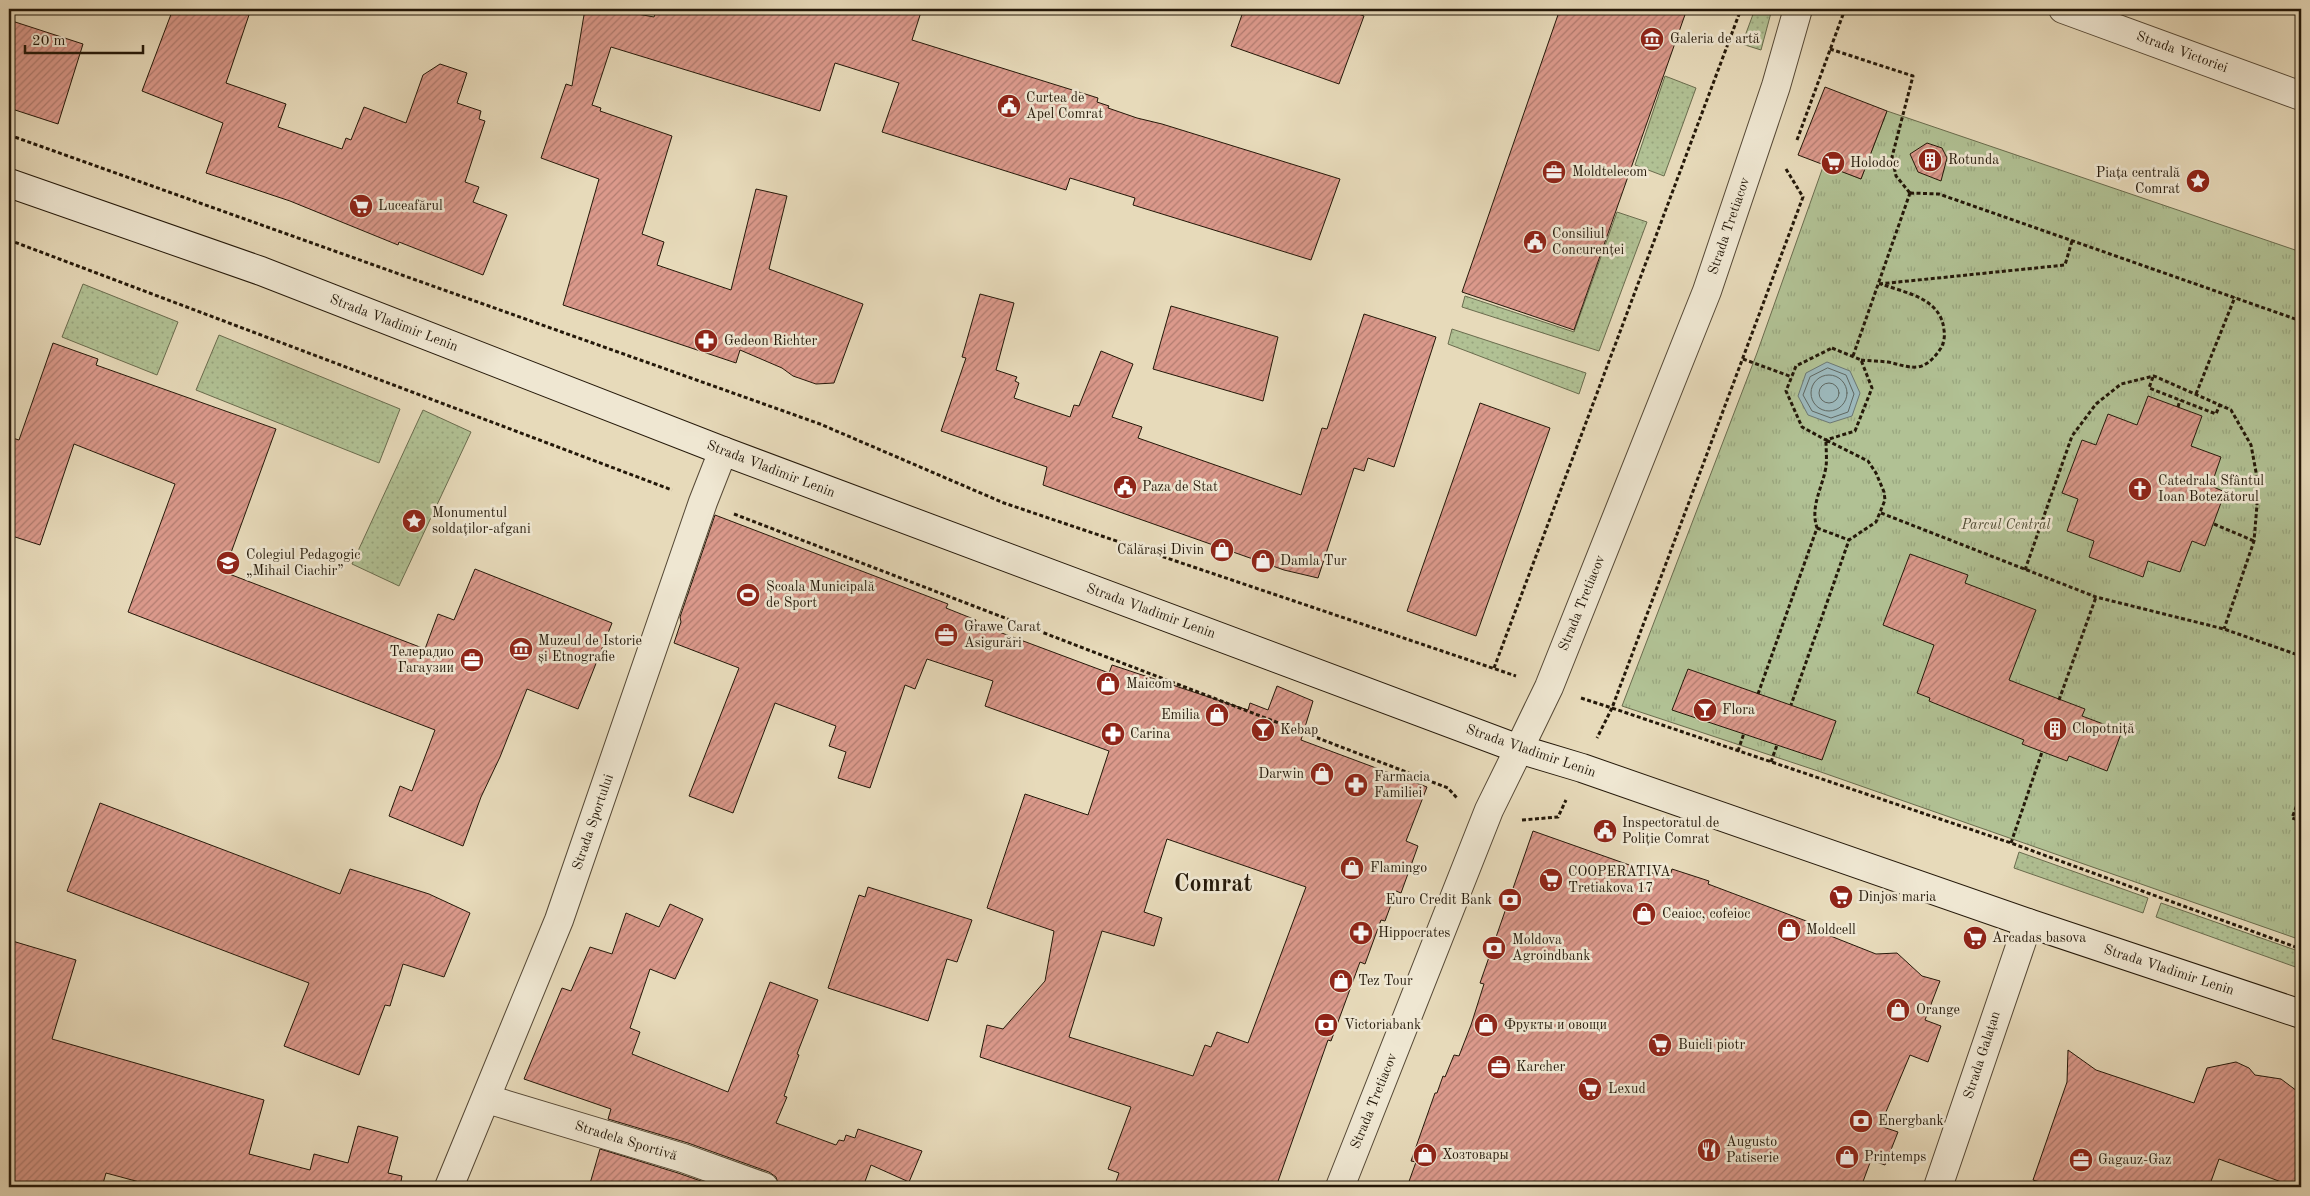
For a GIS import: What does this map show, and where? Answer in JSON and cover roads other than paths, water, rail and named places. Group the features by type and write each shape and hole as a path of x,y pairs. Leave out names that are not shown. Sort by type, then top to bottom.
{"street":[{"name":"Strada Tretiacov","path":"1340,1187 1489,810 1549,687 1707,291 1776,86 1798,9"},
{"name":"Strada Victoriei","path":"2063,9 2301,96"},
{"name":"Strada Vladimir Lenin","path":"9,183 261,271 723,451 1519,749 1582,768 2028,923 2301,1014"},
{"name":"Strada Sportului","path":"450,1187 559,920 703,502 723,451"},
{"name":"Strada Galațan","path":"1938,1187 2028,923"},
{"name":"Stradela Sportivă","path":"487,1099 683,1158 764,1187"}],"water":[{"path":"1827,362 1850,371 1860,393 1852,416 1830,423 1808,415 1798,396 1806,373"}],"place":[{"name":"Galeria de artă","path":"1652,39"},
{"name":"Curtea de Apel Comrat","path":"1009,106"},
{"name":"Rotunda","path":"1930,160"},
{"name":"Holodoc","path":"1833,163"},
{"name":"Moldtelecom","path":"1554,172"},
{"name":"Piața centrală Comrat","path":"2198,181"},
{"name":"Luceafărul","path":"361,206"},
{"name":"Consiliul Concurenței","path":"1535,242"},
{"name":"Gedeon Richter","path":"706,341"},
{"name":"Paza de Stat","path":"1125,487"},
{"name":"Catedrala Sfântul Ioan Botezătorul","path":"2140,489"},
{"name":"Monumentul soldaților-afgani","path":"414,521"},
{"name":"Călărași Divin","path":"1222,550"},
{"name":"Damla Tur","path":"1263,561"},
{"name":"Colegiul Pedagogic „Mihail Ciachir”","path":"228,563"},
{"name":"Școala Municipală de Sport","path":"748,595"},
{"name":"Grawe Carat Asigurări","path":"946,635"},
{"name":"Muzeul de Istorie și Etnografie","path":"521,649"},
{"name":"Телерадио Гагаузии","path":"472,660"},
{"name":"Maicom","path":"1108,684"},
{"name":"Flora","path":"1705,710"},
{"name":"Emilia","path":"1217,715"},
{"name":"Clopotniță","path":"2055,729"},
{"name":"Kebap","path":"1263,730"},
{"name":"Carina","path":"1113,734"},
{"name":"Darwin","path":"1322,774"},
{"name":"Farmacia Familiei","path":"1356,785"},
{"name":"Inspectoratul de Poliție Comrat","path":"1605,831"},
{"name":"Flamingo","path":"1352,868"},
{"name":"COOPERATIVA Tretiakova 17","path":"1551,880"},
{"name":"Dinjos maria","path":"1841,897"},
{"name":"Euro Credit Bank","path":"1510,900"},
{"name":"Ceaioc, cofeioc","path":"1644,914"},
{"name":"Moldcell","path":"1789,930"},
{"name":"Hippocrates","path":"1361,933"},
{"name":"Arcadas basova","path":"1975,938"},
{"name":"Moldova Agroindbank","path":"1494,948"},
{"name":"Tez Tour","path":"1341,981"},
{"name":"Orange","path":"1898,1010"},
{"name":"Victoriabank","path":"1326,1025"},
{"name":"Фрукты и овощи","path":"1486,1025"},
{"name":"Buicli piotr","path":"1660,1045"},
{"name":"Karcher","path":"1499,1067"},
{"name":"Lexud","path":"1590,1089"},
{"name":"Energbank","path":"1861,1121"},
{"name":"Augusto Patiserie","path":"1709,1150"},
{"name":"Хозтовары","path":"1425,1155"},
{"name":"Printemps","path":"1847,1157"},
{"name":"Gagauz-Gaz","path":"2081,1160"}],"district":[{"name":"Comrat","path":"1213,885"}],"park label":[{"name":"Parcul Central","path":"2006,525"}]}
